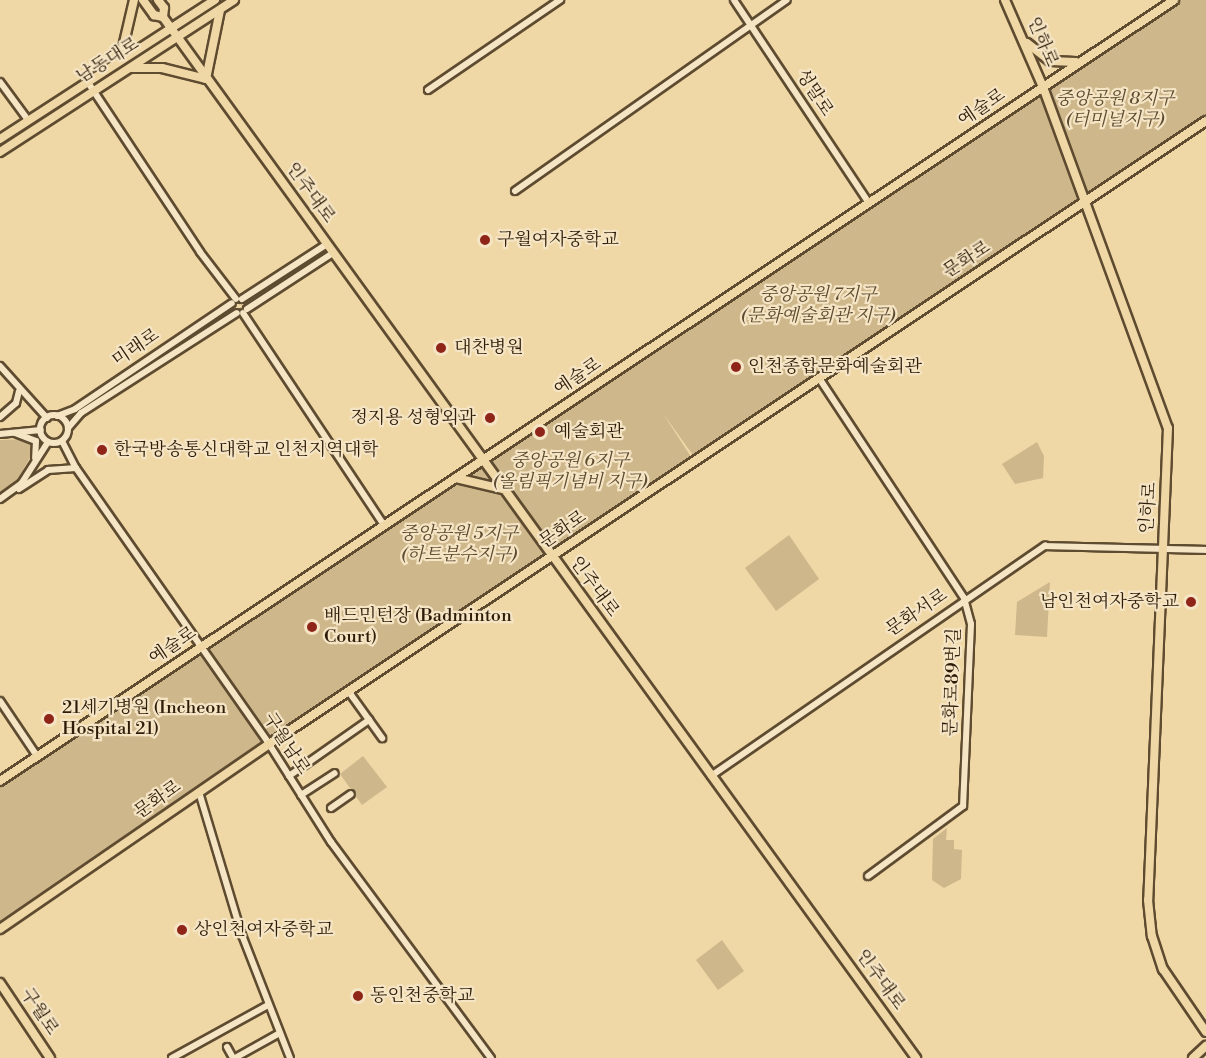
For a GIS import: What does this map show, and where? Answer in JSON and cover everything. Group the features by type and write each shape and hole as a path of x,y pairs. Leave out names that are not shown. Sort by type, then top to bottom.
{"main road":[{"path":"120,60 134,0"},
{"name":"인주대로","path":"143,0 154,15 163,17"},
{"name":"인주대로","path":"158,0 164,8 163,17 206,79 916,1058"},
{"name":"남동대로","path":"0,139 215,0"},
{"name":"남동대로","path":"0,152 234,0"},
{"name":"인하로","path":"1005,0 1042,87 1167,422 1170,449 1163,548 1148,879 1150,918 1157,953 1171,985 1206,1032"},
{"name":"예술로","path":"0,781 1174,0"},
{"path":"125,69 162,68 206,79 220,10"},
{"path":"1023,38 1039,55 1056,63 1067,64 1088,57"},
{"name":"문화로","path":"0,929 269,744 552,558 1206,121"},
{"path":"456,478 502,489"},
{"name":"구월로","path":"0,984 50,1058"},
{"path":"1193,1058 1206,1046"}],"street":[{"path":"428,90 560,0"},
{"name":"성말로","path":"734,0 869,203"},
{"path":"515,191 787,0"},
{"path":"87,81 200,252 237,300 242,312 384,525"},
{"path":"0,82 28,120"},
{"name":"미래로","path":"57,416 75,409 237,300 327,244"},
{"name":"미래로","path":"69,428 81,413 333,253"},
{"path":"237,300 242,312"},
{"path":"0,366 19,391 47,418"},
{"name":"문화로89번길","path":"819,378 964,598 972,624 963,807 868,876"},
{"path":"0,417 16,403 19,391"},
{"path":"40,430 47,418 57,416 69,428 62,441 48,442"},
{"path":"0,434 40,430"},
{"path":"40,430 48,442"},
{"path":"15,433 36,441 39,446 33,465"},
{"name":"구월남로","path":"62,441 76,468 269,744 331,842 491,1058"},
{"path":"10,492 33,465 48,442"},
{"path":"0,499 48,470 76,468"},
{"name":"문화서로","path":"711,776 964,598 1045,546 1206,550"},
{"path":"349,692 382,738"},
{"path":"0,701 37,756"},
{"path":"289,776 369,720"},
{"path":"301,795 335,773"},
{"path":"199,792 235,915 268,1005 291,1058"},
{"path":"332,808 351,794"},
{"path":"175,1057 268,1005"},
{"path":"227,1047 234,1058 280,1033"}],"green space":[{"path":"1174,0 1206,0 1206,121 695,458 662,412 693,460 553,554 523,518 548,557 270,740 264,737 260,750 0,929 0,781 196,651 206,654 202,647"},
{"path":"29,439 35,449 10,492 0,499 0,440"},
{"path":"1037,442 1044,456 1043,478 1015,484 1002,464"},
{"path":"789,535 819,579 776,611 745,568"},
{"path":"1050,582 1047,637 1015,635 1017,602"},
{"path":"363,756 387,787 362,805 340,774"},
{"path":"947,828 946,840 954,840 954,849 962,850 961,879 944,888 932,880 933,839"},
{"path":"722,940 744,971 718,990 696,960"}],"place":[{"name":"구월여자중학교","path":"485,240"},
{"name":"대찬병원","path":"441,348"},
{"name":"인천종합문화예술회관","path":"736,367"},
{"name":"정지용 성형외과","path":"490,418"},
{"name":"예술회관","path":"540,432"},
{"name":"한국방송통신대학교 인천지역대학","path":"102,450"},
{"name":"남인천여자중학교","path":"1191,602"},
{"name":"배드민턴장 (Badminton Court)","path":"312,627"},
{"name":"21세기병원 (Incheon Hospital 21)","path":"49,719"},
{"name":"상인천여자중학교","path":"182,930"},
{"name":"동인천중학교","path":"358,996"}],"park label":[{"name":"중앙공원 8지구 (터미널지구)","path":"1115,110"},
{"name":"중앙공원 7지구 (문화예술회관 지구)","path":"818,306"},
{"name":"중앙공원 6지구 (올림픽기념비 지구)","path":"570,472"},
{"name":"중앙공원 5지구 (하트분수지구)","path":"459,545"}]}
